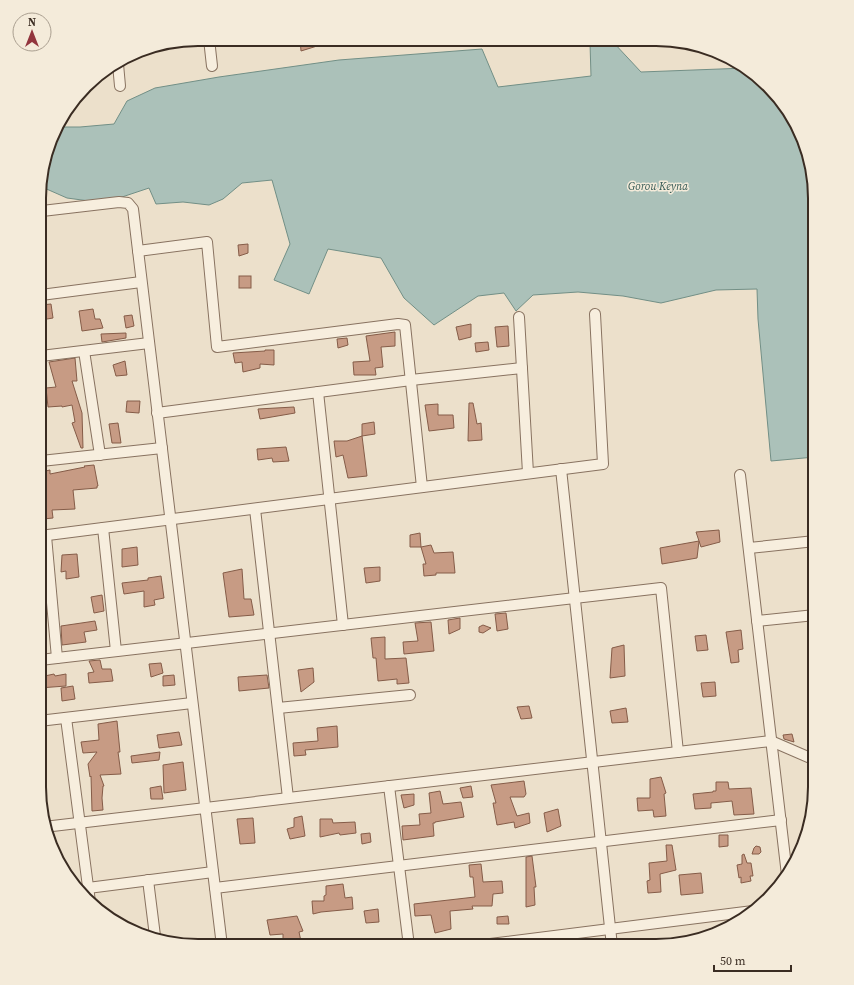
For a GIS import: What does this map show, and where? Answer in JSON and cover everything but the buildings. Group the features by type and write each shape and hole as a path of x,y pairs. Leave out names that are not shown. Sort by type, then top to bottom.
{"street":[{"path":"210,46 212,66"},
{"path":"118,69 120,86"},
{"path":"46,211 118,202 128,204 133,209 221,939"},
{"path":"138,251 207,242 217,347 402,324 405,325 422,487"},
{"path":"46,294 141,282"},
{"path":"46,536 603,464 595,314"},
{"path":"519,317 528,473"},
{"path":"46,355 149,343"},
{"path":"84,351 100,454"},
{"path":"157,413 411,380 522,368"},
{"path":"318,392 343,625"},
{"path":"46,460 162,448"},
{"path":"561,469 611,939"},
{"path":"740,475 786,866"},
{"path":"255,509 288,798"},
{"path":"103,528 116,651"},
{"path":"749,548 808,542"},
{"path":"46,560 58,658"},
{"path":"46,659 661,588 678,752"},
{"path":"757,621 808,616"},
{"path":"278,708 410,695"},
{"path":"46,720 192,703"},
{"path":"66,718 88,892"},
{"path":"51,827 771,741 808,757"},
{"path":"390,786 408,939"},
{"path":"215,888 780,820"},
{"path":"88,888 213,872"},
{"path":"148,880 155,933"},
{"path":"539,939 741,913"}],"water":[{"name":"Gorou Keyna","path":"590,46 617,46 641,72 735,68 748,77 770,98 788,122 800,149 808,188 808,458 771,461 758,319 757,289 716,290 661,303 623,296 578,292 533,295 516,311 504,293 478,296 434,325 404,298 381,258 328,249 309,294 274,280 290,244 272,180 242,183 223,199 209,205 183,202 156,204 149,188 104,203 67,198 46,189 51,159 64,127 114,124 127,101 155,88 219,77 339,60 482,49 498,87 591,76"}]}
